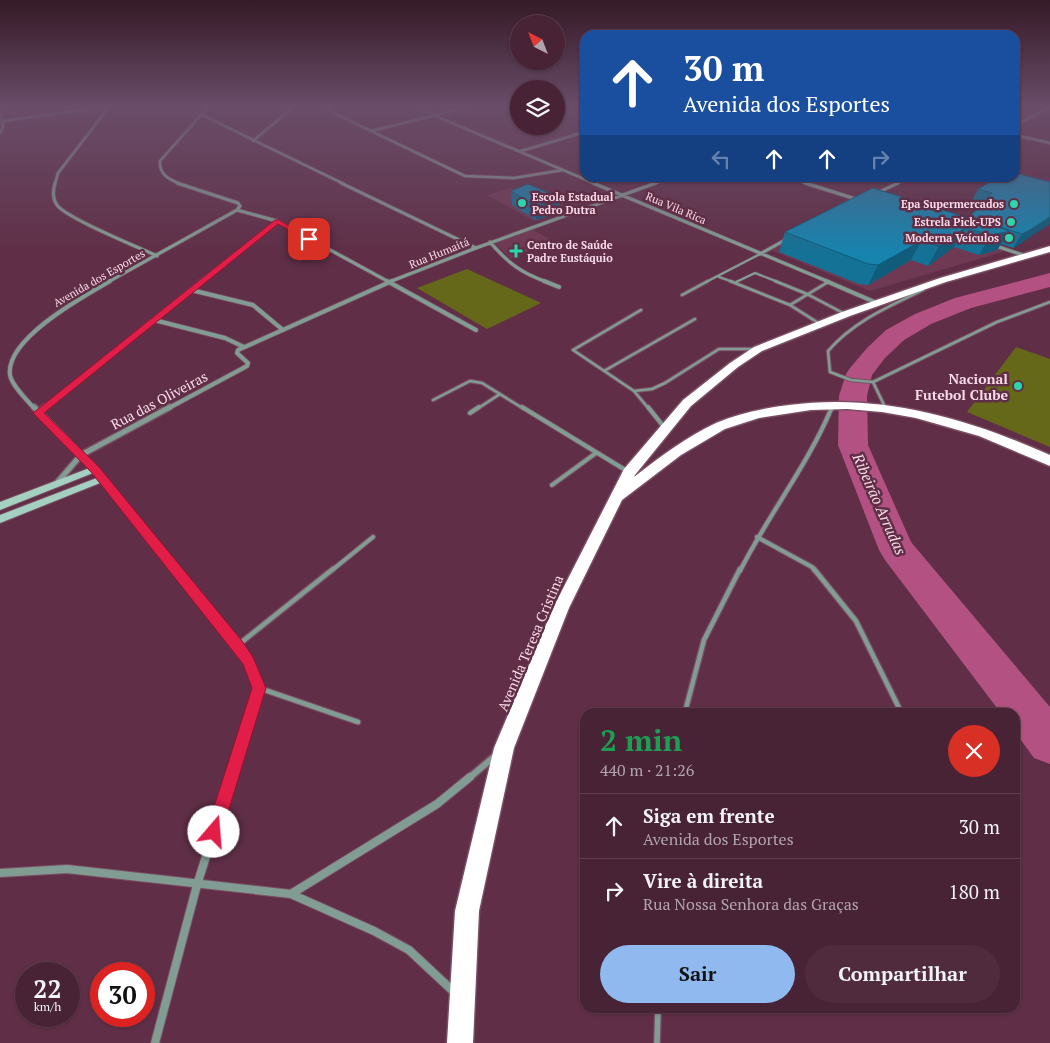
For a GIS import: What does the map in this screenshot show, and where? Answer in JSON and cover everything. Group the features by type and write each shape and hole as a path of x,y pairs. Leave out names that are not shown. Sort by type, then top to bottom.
{"highway":[{"path":"878,303 944,280 1050,249"},
{"name":"Avenida Teresa Cristina","path":"460,1043 467,911 504,748 561,608 629,472 688,403 734,365 758,349 878,303"},
{"path":"617,498 672,455 714,429 751,416 806,405 834,404 885,407 998,436 1050,461"}],"street":[{"path":"72,155 58,173 52,192 57,204 72,216 156,256"},
{"path":"166,155 160,161 160,168 164,174 174,181 238,203 240,206 236,210 277,221 476,330"},
{"path":"281,155 476,248"},
{"path":"420,155 465,176 483,178 525,177 564,170"},
{"name":"Rua Vila Rica","path":"529,155 580,177"},
{"name":"Rua Vila Rica","path":"592,182 878,303"},
{"name":"Rua Humaitá","path":"244,348 388,283 490,242 658,182"},
{"path":"802,182 860,202"},
{"path":"869,197 900,182"},
{"name":"Avenida dos Esportes","path":"236,210 66,307 34,332 17,352 10,367 11,377 38,413 95,469 238,645 248,661 259,688"},
{"path":"38,413 277,221"},
{"path":"760,254 793,236"},
{"path":"490,242 507,262 527,274 559,287"},
{"path":"989,244 1026,256"},
{"path":"192,290 252,305 283,330"},
{"path":"154,320 225,338 244,348"},
{"name":"Rua das Oliveiras","path":"81,455 248,364 236,351 244,348"},
{"path":"55,485 81,455"},
{"path":"0,518 5,504 95,469"},
{"path":"0,518 102,479"},
{"path":"155,1043 197,885 259,688"},
{"path":"291,894 437,804 504,748"},
{"path":"0,873 67,869 291,894 374,931 409,950 462,1000"}],"lane":[{"path":"682,295 760,254"},
{"path":"736,282 754,273 807,294 846,314"},
{"path":"719,276 790,306 820,324"},
{"path":"944,280 859,320 837,339 828,351 830,372 844,379 873,382 996,322 1050,302"},
{"path":"790,306 828,282"},
{"path":"641,310 573,350 634,391 666,430"},
{"path":"604,371 695,319"},
{"path":"634,391 652,389 665,383 720,349 758,349"},
{"path":"433,400 459,384 470,381 482,384 629,472"},
{"path":"873,382 885,407"},
{"path":"470,413 500,394"},
{"path":"686,708 704,640 757,537 823,430 834,404"},
{"path":"552,485 596,453"},
{"path":"238,645 373,537"},
{"path":"757,537 812,567 856,621 898,708"},
{"path":"259,688 358,722"},
{"path":"657,1043 658,1013"}],"shaded area":[{"name":"Escola Estadual Pedro Dutra","path":"511,188 559,212 534,221 487,195"},
{"path":"861,204 1009,250 870,291 771,250"},
{"name":"Centro de Saúde Padre Eustáquio","path":"532,229 553,241 511,259 495,243"},
{"path":"467,269 541,303 487,329 417,288"},
{"name":"Nacional Futebol Clube","path":"1016,347 1050,359 1050,447 967,412"}],"building":[{"path":"1020,174 1050,182 1050,217 1022,234 968,217 989,200 986,199 992,193 978,189 990,182 1020,182"},
{"path":"528,184 560,198 536,206 511,191"},
{"path":"873,188 1010,231 991,235 965,228 939,246 921,241 878,265 868,264 785,232"}],"waterway":[{"name":"Ribeirão Arrudas","path":"1050,280 963,303 923,319 895,335 876,353 859,374 853,396 853,445 897,550 1050,742"}],"place":[{"name":"Escola Estadual Pedro Dutra","path":"522,203"},
{"name":"Epa Supermercados","path":"1014,204"},
{"name":"Estrela Pick-UPS","path":"1011,222"},
{"name":"Moderna Veículos","path":"1009,238"},
{"name":"Centro de Saúde Padre Eustáquio","path":"516,251"},
{"name":"Nacional Futebol Clube","path":"1018,386"}],"route":[{"path":"214,832 259,688 248,661 238,645 95,469 60,437 38,413 277,221 309,239"}]}
